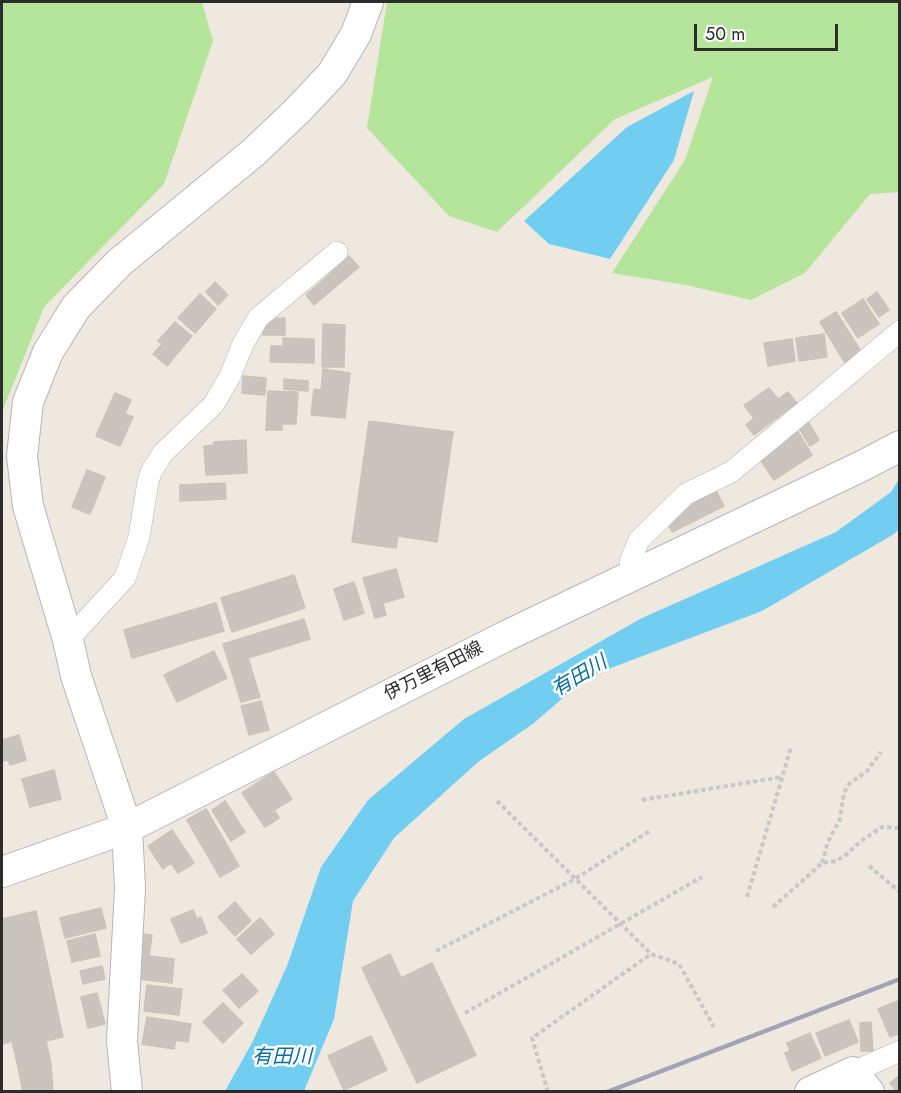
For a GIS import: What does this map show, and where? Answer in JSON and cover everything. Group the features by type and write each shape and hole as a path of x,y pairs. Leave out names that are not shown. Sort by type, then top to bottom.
{"street":[{"path":"127,1092 122,1041 130,888 127,828 76,676 68,640 28,506 22,456 28,402 48,352 76,307 120,262 254,152 297,111 332,74 356,34 368,2"},
{"path":"68,640 125,578 139,537 150,471 163,453 214,404 258,318 337,252"},
{"path":"634,574 630,562 639,540 686,494 731,472 900,331"},
{"name":"伊万里有田線","path":"2,872 127,828 506,636 900,446"},
{"path":"810,1092 861,1082 900,1051"}],"path":[{"path":"747,897 791,747"},
{"path":"822,864 828,842 840,819 844,793 849,784 867,771 881,752"},
{"path":"642,800 782,777"},
{"path":"497,801 651,954 679,964 714,1027"},
{"path":"773,907 822,864 836,861 848,854 861,841 882,827 900,828"},
{"path":"436,951 575,879 651,830"},
{"path":"869,866 900,892"},
{"path":"465,1013 702,878"},
{"path":"548,1092 532,1038 651,954"}],"green space":[{"path":"2,2 202,2 213,41 164,184 44,307 2,412"},
{"path":"387,2 899,2 899,192 870,194 805,273 751,300 686,285 612,273 685,160 713,77 615,119 497,232 449,216 367,128"}],"water":[{"path":"694,91 674,160 610,259 549,244 524,221 627,127"},
{"name":"有田川","path":"899,479 899,529 894,534 762,611 587,677 534,723 478,762 394,838 353,901 334,1019 304,1091 225,1091 253,1041 287,966 321,867 368,800 464,719 642,618 836,532 891,492"}],"building":[{"path":"342,256 345,260 349,256 359,267 314,305 306,295 331,273 328,269"},
{"path":"215,282 228,295 218,305 206,292"},
{"path":"877,292 889,310 879,317 867,299"},
{"path":"200,294 216,309 195,333 178,318"},
{"path":"863,299 879,324 858,338 842,313"},
{"path":"836,312 862,353 845,363 820,322"},
{"path":"263,318 285,318 285,335 263,335"},
{"path":"175,322 192,336 167,366 153,354 162,344 158,341"},
{"path":"323,324 345,325 344,367 322,367"},
{"path":"824,334 827,357 799,361 796,338"},
{"path":"283,338 314,339 314,363 270,362 271,346 283,346"},
{"path":"792,339 795,361 768,366 764,343"},
{"path":"323,369 350,373 345,418 311,415 314,389 321,390"},
{"path":"243,376 266,378 265,395 242,393"},
{"path":"284,379 308,381 308,391 284,389"},
{"path":"769,388 778,399 788,392 797,403 754,435 746,425 754,418 744,405"},
{"path":"268,391 298,392 296,424 282,424 282,430 266,430"},
{"path":"115,393 131,400 125,414 133,417 120,446 96,436"},
{"path":"369,421 453,432 437,542 398,536 396,548 352,542"},
{"path":"808,422 819,440 810,446 799,428"},
{"path":"796,429 812,455 774,480 757,455"},
{"path":"246,440 247,473 206,475 204,446 214,445 214,442"},
{"path":"87,470 105,477 90,514 72,507"},
{"path":"225,483 226,499 180,501 180,485"},
{"path":"713,485 724,506 672,532 665,517"},
{"path":"396,569 404,597 383,603 386,615 375,618 363,578"},
{"path":"294,575 305,608 232,632 221,598"},
{"path":"354,582 364,613 344,620 334,589"},
{"path":"216,603 224,631 132,658 124,630"},
{"path":"304,619 310,639 248,658 260,697 241,702 223,644"},
{"path":"214,651 227,678 177,702 164,675"},
{"path":"261,701 269,730 249,735 241,706"},
{"path":"19,735 26,760 10,765 8,760 2,761 2,740"},
{"path":"54,770 61,799 30,807 22,779"},
{"path":"274,772 292,799 274,810 279,818 265,827 242,793"},
{"path":"225,801 245,832 231,841 212,810"},
{"path":"206,809 239,866 220,877 187,820"},
{"path":"172,830 194,863 178,873 171,863 163,869 148,846"},
{"path":"235,902 251,921 235,936 218,917"},
{"path":"101,908 106,928 65,938 60,918"},
{"path":"193,910 197,919 201,917 207,933 181,943 171,919"},
{"path":"36,911 63,1037 46,1041 51,1064 19,1072 12,1041 2,1044 2,919"},
{"path":"260,918 274,934 251,954 237,939"},
{"path":"135,933 152,935 149,956 174,959 172,983 129,978"},
{"path":"95,934 100,956 72,962 67,941"},
{"path":"390,954 401,978 432,963 476,1055 417,1083 362,968"},
{"path":"102,966 105,979 83,984 80,971"},
{"path":"242,974 258,991 239,1008 223,990"},
{"path":"147,985 182,989 179,1015 144,1011"},
{"path":"97,993 105,1024 88,1028 81,997"},
{"path":"900,1000 900,1033 890,1037 878,1009"},
{"path":"223,1003 243,1023 223,1043 203,1022"},
{"path":"147,1017 191,1024 188,1042 176,1040 174,1049 142,1044"},
{"path":"849,1020 858,1042 825,1056 816,1033"},
{"path":"871,1022 873,1051 861,1051 860,1023"},
{"path":"810,1033 821,1058 792,1071 785,1053 790,1051 787,1043"},
{"path":"371,1036 387,1070 344,1090 328,1056"},
{"path":"51,1064 53,1092 23,1092 19,1072"},
{"path":"900,1075 900,1092 897,1092 890,1083"}],"railway":[{"path":"607,1092 900,979"}]}
